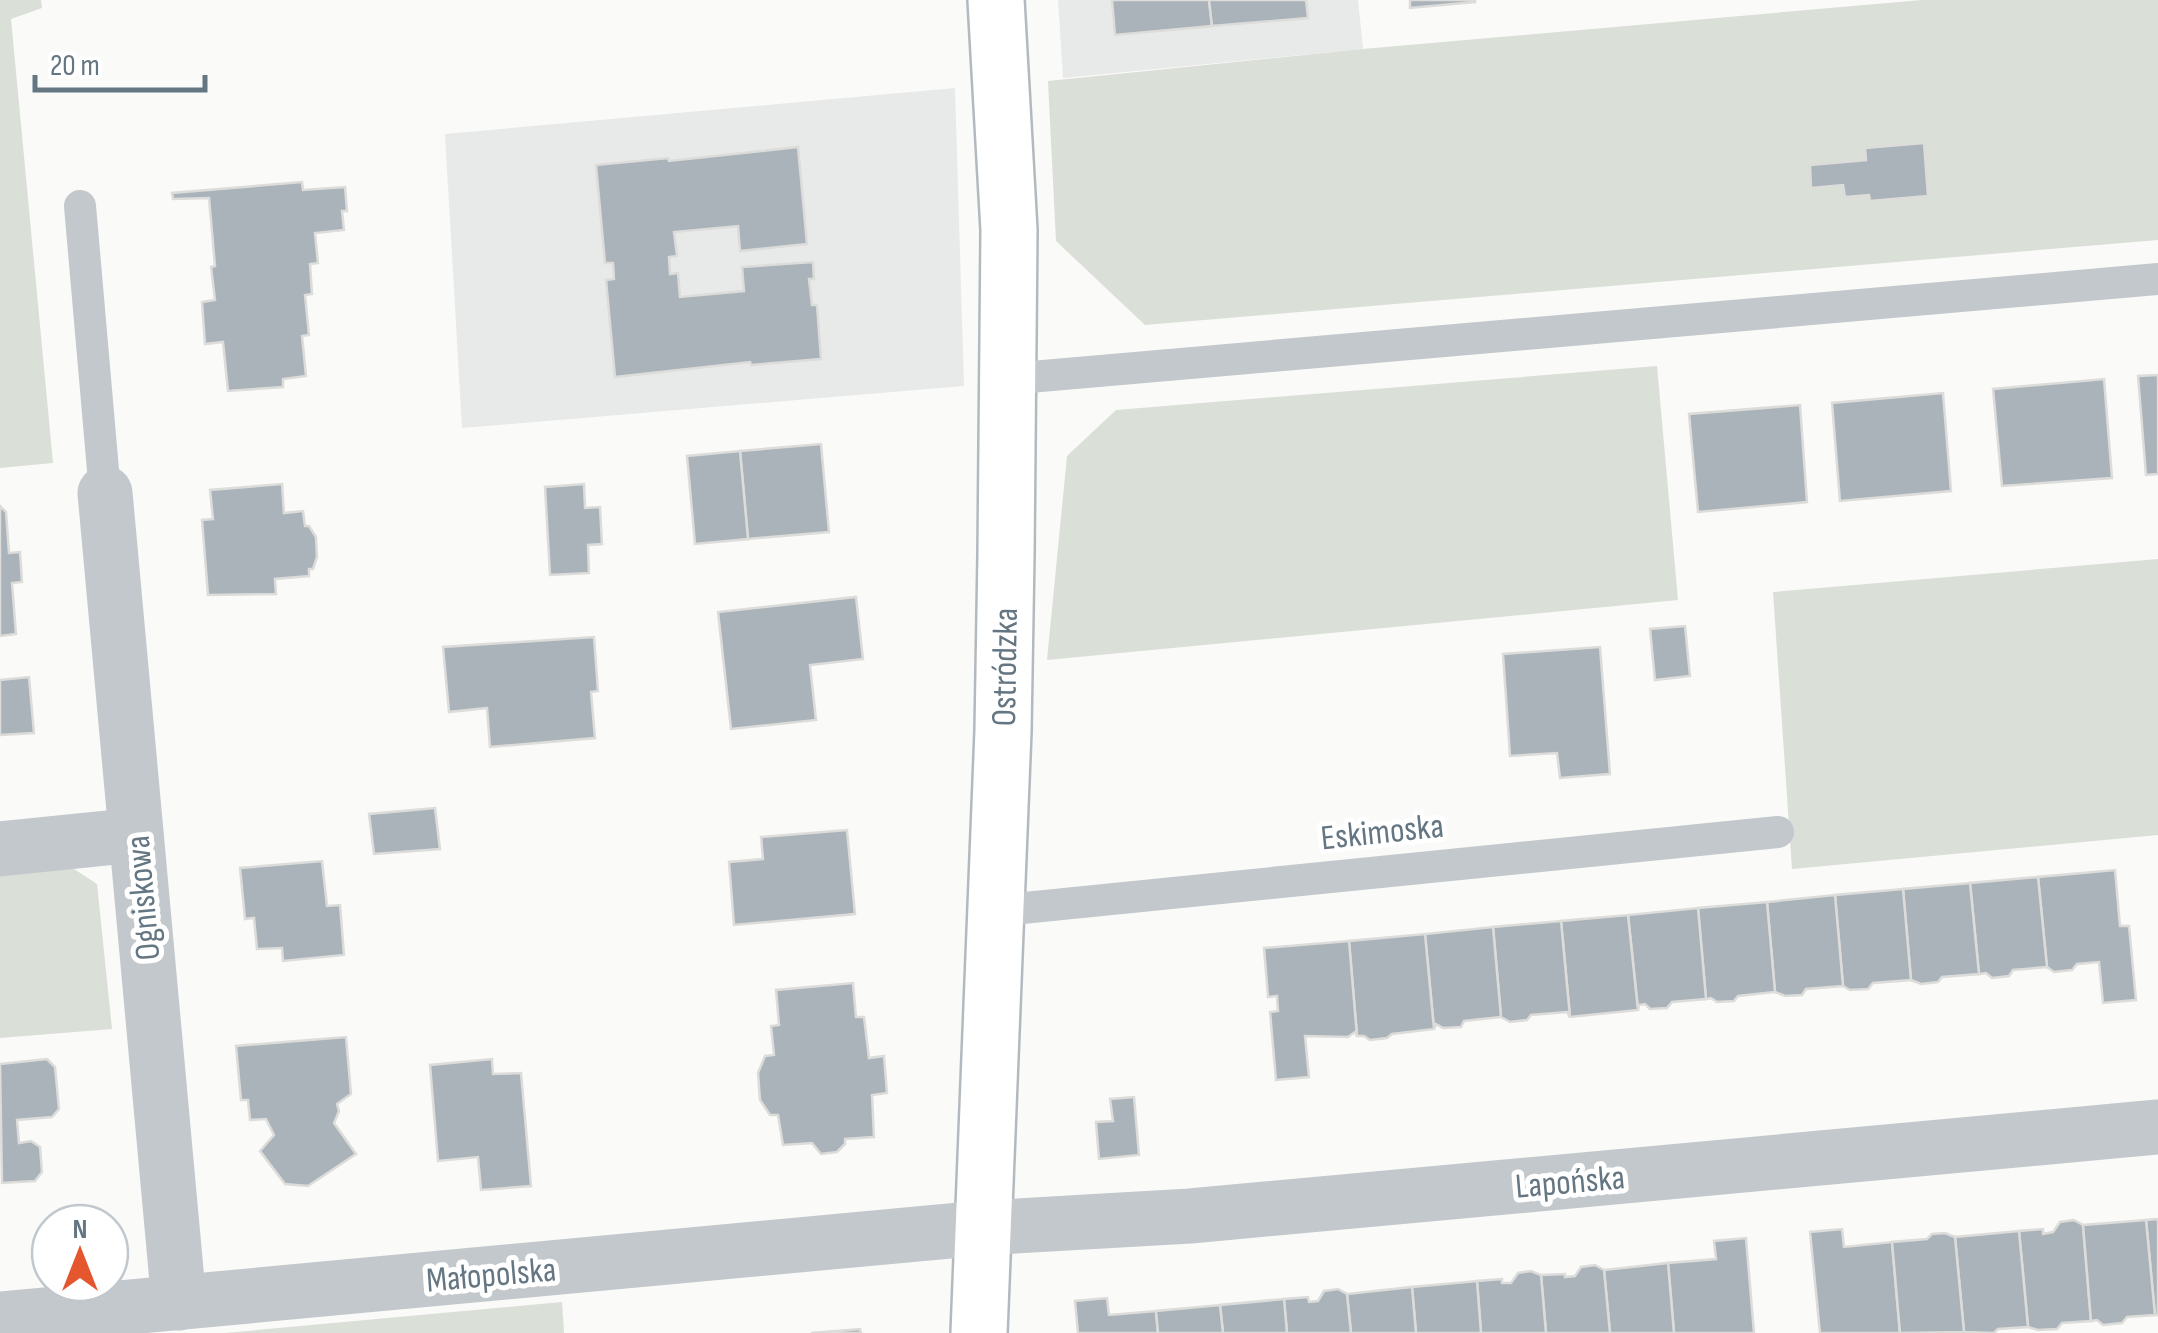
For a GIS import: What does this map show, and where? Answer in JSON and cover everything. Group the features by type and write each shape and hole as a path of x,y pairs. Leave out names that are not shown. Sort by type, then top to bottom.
{"street":[{"name":"Ostródzka","path":"978,1333 1003,731 1008,379 1009,230 996,0"},
{"name":"Ogniskowa","path":"105,493 179,1303"},
{"path":"0,849 136,836"},
{"name":"Lapońska","path":"982,1228 1190,1216 2158,1127"},
{"name":"Małopolska","path":"0,1319 982,1228"}],"lane":[{"path":"80,206 105,493"},
{"path":"1008,379 2158,279"},
{"name":"Eskimoska","path":"994,911 1778,832"}],"shaded area":[{"path":"0,0 41,0 42,8 11,19 53,463 0,468"},
{"path":"1058,0 1358,0 1363,49 1063,78"},
{"path":"1922,0 2158,0 2158,240 1145,325 1056,241 1048,81"},
{"path":"955,88 964,386 462,428 445,134"},
{"path":"1657,366 1678,600 1047,660 1067,456 1116,410"},
{"path":"2158,559 2158,835 1792,869 1773,592"},
{"path":"68,865 97,884 112,1029 0,1038 0,871"},
{"path":"562,1302 564,1333 225,1333"}],"building":[{"path":"1112,0 1209,0 1212,26 1115,35"},
{"path":"1209,0 1306,0 1308,18 1212,26"},
{"path":"1410,0 1475,0 1475,2 1410,8"},
{"path":"1924,143 1928,196 1870,201 1869,195 1845,197 1843,185 1811,188 1810,165 1866,160 1865,148"},
{"path":"798,147 807,244 740,251 738,226 674,232 677,256 669,257 670,274 678,273 680,297 744,291 742,267 813,262 814,279 809,279 812,305 817,305 821,359 751,365 750,362 615,377 606,280 614,279 613,263 605,263 596,165"},
{"path":"302,182 303,190 345,187 347,211 342,211 344,230 315,233 318,263 310,264 312,294 305,295 309,335 302,336 306,376 283,379 283,387 228,391 223,342 205,344 202,302 215,300 209,198 173,199 172,193"},
{"path":"2158,375 2158,474 2146,475 2138,376"},
{"path":"2104,379 2112,478 2002,486 1993,389"},
{"path":"1943,393 1951,491 1840,501 1832,403"},
{"path":"1800,405 1807,502 1698,512 1689,414"},
{"path":"821,444 829,532 748,539 740,451"},
{"path":"740,451 748,539 695,544 687,456"},
{"path":"282,484 284,513 303,511 305,526 316,537 317,557 309,576 275,579 276,594 208,595 202,520 213,519 210,490"},
{"path":"584,484 585,508 600,507 602,544 588,545 589,573 550,575 545,487"},
{"path":"0,506 6,512 9,553 20,552 22,582 12,583 16,634 0,636"},
{"path":"856,597 863,659 810,665 816,720 731,729 718,612"},
{"path":"1685,626 1690,676 1655,680 1650,629"},
{"path":"594,637 598,691 591,692 595,738 490,747 487,708 449,712 443,647"},
{"path":"1600,647 1610,774 1560,778 1557,753 1510,756 1503,654"},
{"path":"29,677 34,733 0,735 0,680"},
{"path":"435,808 440,849 374,854 369,814"},
{"path":"847,830 855,914 734,925 729,862 763,859 761,837"},
{"path":"322,861 327,906 340,905 344,955 283,961 282,948 257,949 254,918 245,919 240,868"},
{"path":"2115,870 2120,926 2129,926 2136,1000 2103,1003 2099,962 2054,972 2047,967 2038,877"},
{"path":"2038,877 2047,967 2013,970 2009,976 1992,978 1986,973 1979,974 1970,883"},
{"path":"1970,883 1979,974 1942,977 1938,982 1921,984 1911,980 1903,889"},
{"path":"1903,889 1911,980 1873,983 1868,989 1850,990 1843,986 1835,895"},
{"path":"1835,895 1843,986 1806,989 1802,995 1775,992 1767,902"},
{"path":"1767,902 1775,992 1738,996 1734,1001 1706,999 1698,908"},
{"path":"1698,908 1706,999 1672,1002 1667,1008 1650,1009 1645,1004 1639,1005 1638,1010 1628,915"},
{"path":"1628,915 1638,1010 1570,1017 1561,921"},
{"path":"1561,921 1570,1017 1567,1012 1531,1015 1527,1020 1510,1022 1501,1017 1493,927"},
{"path":"1493,927 1501,1017 1464,1021 1461,1027 1443,1028 1436,1024 1434,1029 1425,934"},
{"path":"1425,934 1434,1029 1370,1040 1357,1036 1349,941"},
{"path":"1349,941 1357,1036 1355,1032 1348,1037 1305,1036 1309,1077 1276,1080 1270,1012 1278,1011 1277,996 1268,997 1264,948"},
{"path":"853,983 856,1017 864,1017 869,1058 884,1056 887,1093 872,1095 874,1137 845,1139 837,1152 821,1154 812,1143 783,1145 778,1115 770,1115 760,1100 758,1073 765,1056 774,1055 771,1026 779,1025 776,990"},
{"path":"346,1037 351,1094 337,1104 339,1111 334,1123 356,1154 308,1186 285,1184 260,1151 274,1135 266,1119 250,1120 248,1100 241,1100 236,1046"},
{"path":"47,1059 55,1067 59,1109 52,1117 17,1120 19,1143 31,1141 40,1147 42,1172 35,1181 2,1183 0,1064"},
{"path":"492,1059 493,1074 521,1073 531,1186 481,1190 478,1157 438,1161 430,1065"},
{"path":"1134,1097 1139,1155 1099,1159 1096,1122 1113,1121 1110,1099"},
{"path":"2158,1219 2158,1315 2155,1315 2146,1220"},
{"path":"2074,1220 2083,1225 2091,1321 2062,1323 2057,1329 2028,1327 2019,1231 2053,1232 2060,1222"},
{"path":"2146,1220 2155,1315 2127,1317 2122,1323 2103,1325 2091,1321 2083,1225"},
{"path":"1842,1229 1844,1247 1892,1242 1900,1333 1820,1333 1810,1232"},
{"path":"2019,1231 2028,1327 1998,1329 1994,1333 1964,1332 1955,1237"},
{"path":"1945,1233 1955,1237 1964,1332 1900,1333 1892,1242"},
{"path":"1746,1238 1754,1333 1674,1333 1668,1263 1716,1259 1714,1241"},
{"path":"1668,1263 1674,1333 1610,1333 1604,1270"},
{"path":"1595,1265 1604,1270 1610,1333 1546,1333 1541,1275 1575,1276 1581,1267"},
{"path":"1531,1271 1541,1275 1546,1333 1481,1333 1477,1281 1502,1279 1502,1283 1511,1283 1518,1273"},
{"path":"1477,1281 1481,1333 1416,1333 1412,1287"},
{"path":"1412,1287 1416,1333 1351,1333 1347,1294"},
{"path":"1338,1289 1347,1294 1351,1333 1287,1333 1284,1299 1308,1297 1309,1302 1318,1301 1324,1291"},
{"path":"1107,1298 1109,1315 1156,1311 1158,1333 1078,1333 1075,1301"},
{"path":"1284,1299 1287,1333 1223,1333 1220,1305"},
{"path":"1220,1305 1223,1333 1158,1333 1156,1311"},
{"path":"860,1329 861,1333 811,1333"}]}
